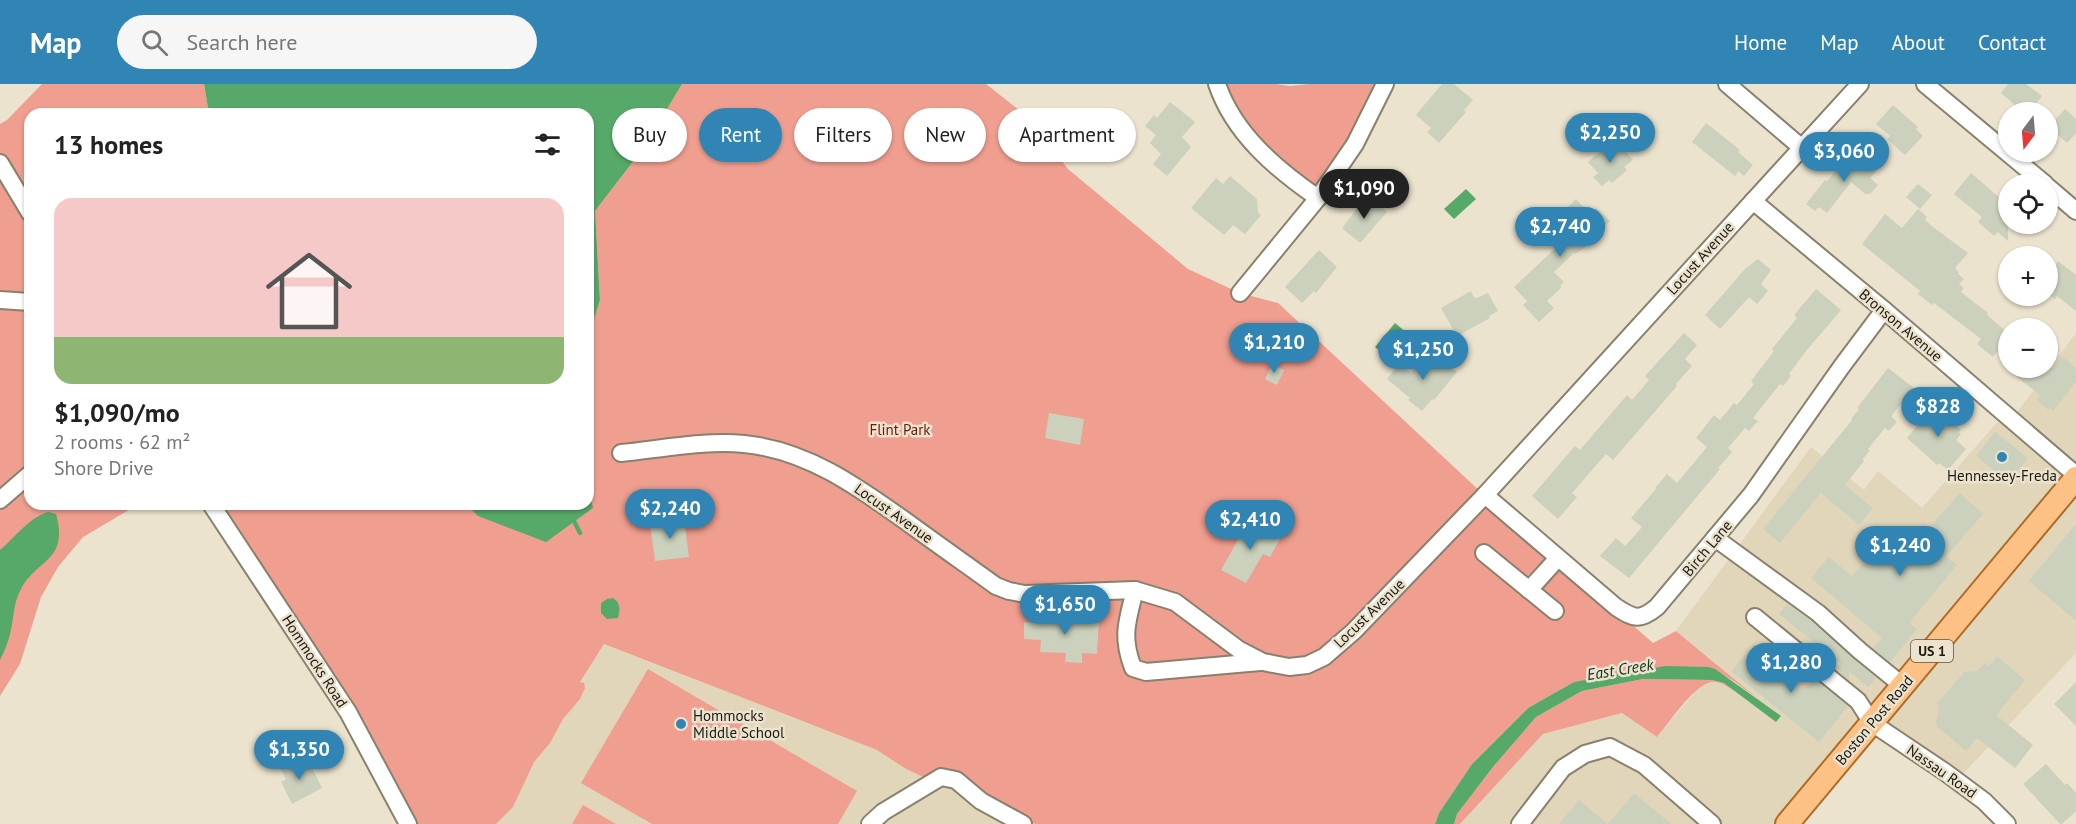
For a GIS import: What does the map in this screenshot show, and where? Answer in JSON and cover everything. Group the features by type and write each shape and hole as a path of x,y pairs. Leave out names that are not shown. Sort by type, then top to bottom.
{"main road":[{"name":"Boston Post Road","path":"1787,824 2076,477"}],"street":[{"path":"1217,84 1223,101 1238,126 1259,150 1318,198"},
{"path":"1240,293 1318,198 1355,144 1385,84"},
{"path":"1727,84 1802,148"},
{"name":"Locust Avenue","path":"621,453 722,443 769,448 828,470 854,484 996,586 1025,594 1135,590 1175,602 1238,649 1263,662 1289,668 1307,665 1324,657 1354,631 1485,495 1860,84"},
{"path":"1925,84 2032,174"},
{"path":"0,163 24,203"},
{"path":"2058,196 2076,211"},
{"name":"Bronson Avenue","path":"1753,201 1884,310 2076,477"},
{"path":"0,300 24,302"},
{"name":"Birch Lane","path":"1485,495 1616,607 1629,616 1640,618 1647,615 1657,607 1751,495 1884,310"},
{"path":"0,500 24,479"},
{"name":"Hommocks Road","path":"215,510 348,712 408,824"},
{"path":"1714,538 1818,613 1903,686"},
{"path":"1484,553 1555,611"},
{"path":"1529,590 1558,558"},
{"path":"1135,590 1126,625 1126,649 1133,668 1146,672 1263,662"},
{"path":"1755,617 1858,701 1872,723"},
{"name":"Nassau Road","path":"1872,723 1946,772 1984,801 2007,824"},
{"path":"1520,824 1563,768 1585,754 1610,747 1644,765 1712,824"},
{"path":"870,824 883,813 941,777 956,780 981,801 1023,824"}],"shaded area":[{"path":"204,84 682,84 668,108 612,108 612,162 633,162 595,211 600,300 594,319 594,108 208,108"},
{"path":"1466,189 1476,199 1454,219 1444,209"},
{"path":"1395,323 1407,333 1387,357 1375,347"},
{"path":"2076,333 2076,653 1963,774 1873,719 1782,824 1460,824 1543,734 1622,713 1657,737 1718,665 1676,631 1811,447 1864,490 1878,471 1922,508 2008,410 2015,415 2043,378 2058,378 2058,357"},
{"path":"472,510 590,510 546,542 478,516"},
{"path":"48,512 56,514 59,529 58,541 50,558 28,579 18,594 9,637 0,660 0,550 28,524"},
{"path":"613,598 619,607 618,618 607,619 601,613 601,603"},
{"name":"Hommocks Middle School","path":"604,644 877,750 906,769 939,770 1035,824 491,824"},
{"path":"1665,666 1715,669 1781,716 1776,722 1724,683 1712,680 1643,679 1582,691 1536,717 1493,767 1457,814 1454,824 1435,824 1439,813 1472,764 1528,708 1574,682"}],"green space":[{"path":"42,84 204,84 208,108 24,108 24,510 129,510 83,537 58,567 41,597 20,664 0,696 0,124 7,120"},
{"name":"Flint Park","path":"682,84 986,84 1016,108 998,108 998,162 1063,162 1068,169 1188,269 1240,293 1278,303 1483,494 1653,643 1676,631 1757,698 1734,681 1709,667 1574,682 1528,708 1472,764 1439,813 1435,824 1035,824 970,786 928,779 906,769 877,750 604,644 580,682 584,683 585,688 580,699 563,719 550,743 534,762 513,807 496,824 417,824 221,510 472,510 478,516 594,510 594,319 600,300 595,211 633,162 687,162 687,108 668,108"},
{"path":"1221,84 1290,86 1376,84 1360,120 1337,161 1322,181 1310,186 1251,137"},
{"path":"648,669 857,791 838,824 652,824 581,783"},
{"path":"1643,679 1712,680 1724,683 1738,693 1718,682 1704,685 1690,697 1657,737 1622,713 1543,734 1460,824 1454,824 1457,814 1493,767 1536,717 1582,691"},
{"path":"583,805 616,824 572,824"}],"building":[{"path":"1442,84 1454,84 1473,100 1464,110 1466,112 1439,143 1427,132 1431,128 1416,115"},
{"path":"2008,84 2026,84 2042,96 2037,102 2011,102 2001,93"},
{"path":"1170,102 1195,122 1182,137 1191,147 1167,176 1153,164 1161,154 1150,143 1156,135 1145,126 1154,115 1157,118"},
{"path":"1893,105 1918,127 1916,129 1923,136 1905,155 1887,139 1890,136 1876,124"},
{"path":"2065,109 2076,119 2076,133 2067,143 2058,135 2058,117"},
{"path":"1706,123 1740,150 1738,152 1753,165 1744,176 1738,171 1735,176 1692,142"},
{"path":"1610,143 1615,149 1620,145 1633,160 1624,167 1627,170 1612,183 1609,180 1602,186 1593,177 1598,173 1588,162"},
{"path":"1854,151 1877,170 1870,178 1878,185 1870,194 1865,194 1851,182 1827,213 1819,207 1815,211 1806,204 1825,180 1827,181"},
{"path":"1971,173 1998,196 1998,232 1994,236 1978,222 1982,217 1954,194"},
{"path":"1230,176 1257,199 1258,213 1261,215 1245,234 1233,225 1224,235 1191,208 1216,178 1223,184"},
{"path":"1918,184 1932,195 1920,209 1906,197"},
{"path":"1370,197 1387,212 1360,243 1342,228 1359,206 1361,208"},
{"path":"1576,199 1590,214 1596,208 1610,221 1583,249 1574,253 1554,272 1564,282 1560,286 1562,287 1547,301 1554,308 1539,322 1523,305 1527,301 1514,287 1562,242 1560,239 1568,231 1556,219"},
{"path":"1918,209 1927,217 1925,220 1968,253 1955,268 1964,279 1959,284 1964,288 1961,292 1988,313 1987,315 1998,324 1998,353 1993,357 1977,344 1981,339 1934,303 1932,305 1918,294 1920,291 1862,244 1885,214 1902,228"},
{"path":"2000,234 2008,234 2008,241"},
{"path":"1319,250 1337,267 1316,293 1314,291 1302,303 1285,287"},
{"path":"1758,259 1771,270 1761,284 1768,291 1757,304 1749,297 1720,329 1705,315 1745,269"},
{"path":"2058,261 2076,275 2076,311 2058,297"},
{"path":"1816,289 1841,310 1806,351 1783,386 1780,384 1753,418 1758,421 1749,431 1745,428 1728,448 1732,452 1718,468 1720,469 1629,578 1600,556 1616,538 1625,546 1642,527 1631,518 1655,488 1667,474 1677,483 1707,447 1696,438 1714,415 1720,420 1734,403 1737,405 1754,384 1751,381 1774,351 1772,349 1797,318 1794,315"},
{"path":"1471,291 1474,298 1488,293 1498,311 1489,316 1490,318 1457,336 1441,308"},
{"path":"1684,333 1697,345 1685,359 1692,366 1613,460 1606,454 1572,493 1577,497 1558,519 1532,496 1575,446 1580,450 1627,395 1632,400 1649,380 1645,376"},
{"path":"1436,355 1457,372 1422,411 1387,379 1399,364 1411,373 1424,357 1430,362"},
{"path":"2062,356 2076,368 2076,382 2053,411 2050,408 2048,410 2037,400 2040,395 2018,378 2058,378 2058,361"},
{"path":"1272,364 1284,370 1277,385 1265,379"},
{"path":"1888,368 1914,388 1892,415 1897,422 1889,431 1885,428 1868,449 1870,450 1863,459 1864,461 1845,485 1873,508 1859,525 1821,493 1780,543 1763,529 1852,420 1859,409 1857,408"},
{"path":"1934,405 1961,430 1956,440 1966,449 1948,470 1939,463 1937,465 1907,438"},
{"path":"1049,413 1084,419 1080,445 1045,438"},
{"name":"Hennessey-Freda","path":"1995,432 2028,458 2008,482 1976,456"},
{"path":"1960,493 1983,514 1946,556 1957,565 1909,623 1917,629 1890,662 1873,648 1882,638 1811,578 1829,557 1852,576 1891,530 1911,548"},
{"path":"684,520 689,557 655,561 650,524"},
{"path":"1249,520 1281,537 1270,557 1263,554 1246,583 1221,570"},
{"path":"2076,524 2076,621 2029,581"},
{"path":"1787,604 1811,621 1876,678 1868,687 1849,671 1849,680 1835,668 1841,664 1779,614"},
{"path":"1040,617 1099,620 1097,654 1082,653 1082,663 1065,662 1066,653 1040,652 1041,640 1024,639 1024,622 1040,623"},
{"path":"1754,644 1775,661 1773,664 1803,689 1816,680 1848,706 1819,742 1731,671"},
{"path":"1997,656 2025,680 1996,715 2033,745 2015,768 1977,738 1966,751 1936,723 1939,708 1937,704 1964,672 1978,671 1985,663 1989,666"},
{"path":"2076,682 2076,726 2054,704"},
{"path":"298,758 304,769 311,766 322,788 292,804 281,782 286,779 280,767"},
{"path":"2046,764 2065,785 2067,783 2076,793 2076,811 2062,824 2023,784"},
{"path":"1634,793 1671,824 1608,824"},
{"path":"1579,800 1608,824 1559,824"}],"waterway":[{"name":"East Creek","path":"572,517 580,533"}],"place":[{"name":"Hennessey-Freda","path":"2002,457"},
{"name":"Hommocks Middle School","path":"681,724"}]}
